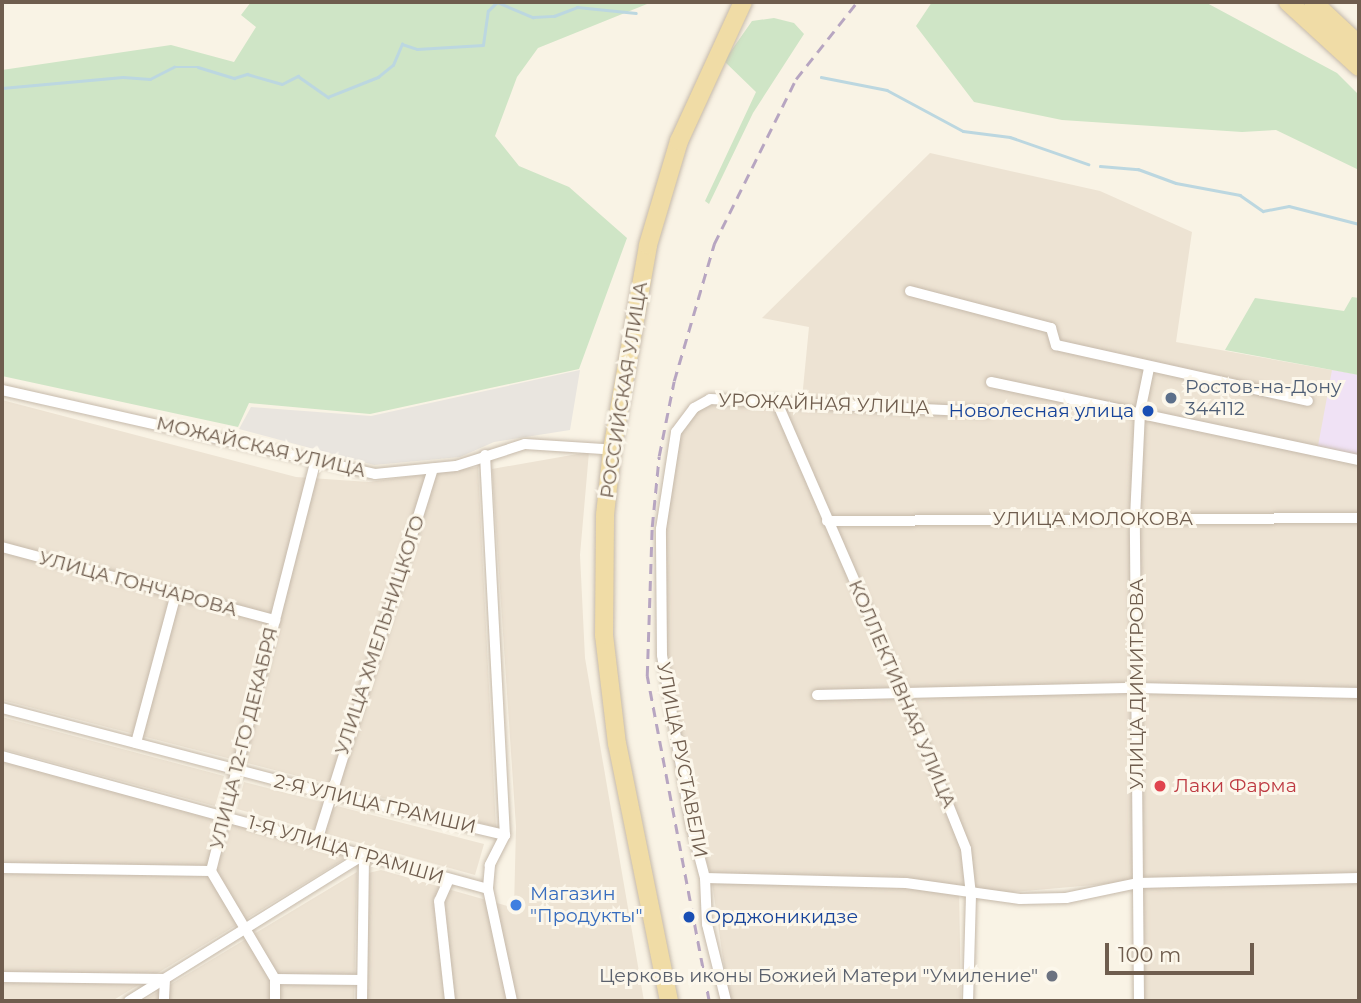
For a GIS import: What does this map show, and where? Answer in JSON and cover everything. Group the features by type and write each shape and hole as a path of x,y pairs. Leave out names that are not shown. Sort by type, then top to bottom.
{"main road":[{"name":"РОССИЙСКАЯ УЛИЦА","path":"659,1001 608,746 595,635 593,575 603,449 639,243 671,138 732,2"},
{"name":"РОССИЙСКАЯ УЛИЦА","path":"669,1001 617,744 604,635 605,515 612,450 648,245 679,141 743,2"},
{"path":"1288,2 1359,67"},
{"path":"1313,2 1359,45"}],"street":[{"path":"910,291 1051,328 1056,345 1149,368 1308,401"},
{"name":"УЛИЦА ДИМИТРОВА","path":"1139,1001 1136,518 1140,412 1149,368"},
{"path":"991,382 1359,460"},
{"name":"МОЖАЙСКАЯ УЛИЦА","path":"2,390 270,447 315,462 375,474 456,466 525,444 603,449"},
{"name":"УРОЖАЙНАЯ УЛИЦА","path":"676,432 694,408 710,399 988,412"},
{"name":"КОЛЛЕКТИВНАЯ УЛИЦА","path":"776,400 904,692 966,849 971,895 968,1001"},
{"name":"УЛИЦА РУСТАВЕЛИ","path":"676,432 661,529 662,655 691,825 705,878 706,924 726,1001"},
{"path":"485,455 505,835 490,865 488,890 512,1001"},
{"name":"УЛИЦА 12-ГО ДЕКАБРЯ","path":"275,1001 275,979 211,871 315,462"},
{"name":"УЛИЦА ХМЕЛЬНИЦКОГО","path":"317,841 433,469"},
{"name":"УЛИЦА МОЛОКОВА","path":"827,520 1359,518"},
{"name":"УЛИЦА ГОНЧАРОВА","path":"2,547 275,620"},
{"path":"136,743 176,594"},
{"path":"817,695 1136,688 1359,692"},
{"name":"2-Я УЛИЦА ГРАМШИ","path":"2,708 330,794 505,835"},
{"name":"1-Я УЛИЦА ГРАМШИ","path":"2,756 488,890"},
{"path":"129,1001 364,855"},
{"path":"362,1001 364,855"},
{"path":"2,868 211,871"},
{"path":"705,878 906,883 971,895 1066,898 1138,883 1359,878"},
{"path":"449,879 439,901 450,1001"},
{"path":"2,977 164,979"},
{"path":"164,979 164,1001"},
{"path":"275,979 362,980"}],"shaded area":[{"path":"930,153 1100,191 1192,232 1176,342 1359,375 1359,1001 1139,1001 1140,881 989,894 959,887 961,1001 729,1001 711,875 694,824 667,654 662,536 679,434 696,410 712,405 801,409 809,327 762,318"},
{"path":"580,370 570,430 494,442 460,457 374,465 239,429 251,407 371,416"},
{"path":"1332,370 1359,375 1359,456 1318,446"},
{"path":"2,400 296,477 369,482 478,467 496,827 2,700"},
{"path":"589,452 580,555 585,658 644,1001 363,1001 364,874 381,870 514,908 516,827 492,469"},
{"path":"2,717 224,776 215,806 2,749"},
{"path":"2,758 351,855 112,1001 2,1001"},
{"path":"244,782 484,844 475,875 237,809"},
{"path":"357,872 354,1001 143,1001"}],"green space":[{"path":"251,2 652,2 538,48 517,77 495,136 519,166 569,187 627,238 579,369 370,414 249,403 238,427 2,376 2,70 171,45 234,62 256,27 241,15"},
{"path":"932,2 1205,2 1337,73 1359,95 1359,170 1276,130 1242,132 1062,120 974,102 916,26"},
{"path":"774,18 794,23 804,34 753,113 709,204 705,201 756,92 724,61 752,21"},
{"path":"1352,297 1359,298 1359,375 1225,350 1255,298 1344,311"}],"waterway":[{"path":"2,88 123,77 150,79 174,67 198,67 234,78 247,74 282,84 298,76 328,97 378,77 393,65 402,44 417,49 483,45 488,11 497,2 533,17 554,16 577,7 636,13"},
{"path":"821,77 887,90 963,131 1010,137 1088,164"},
{"path":"1100,166 1138,169 1176,183 1240,195 1263,211 1289,206 1359,224"}],"railway":[{"path":"709,1001 647,676 652,527 659,456 674,381 714,244 796,79 857,2"}],"place":[{"name":"Ростов-на-Дону 344112","path":"1171,398"},
{"name":"Новолесная улица","path":"1148,411"},
{"name":"Лаки Фарма","path":"1160,786"},
{"name":"Магазин \"Продукты\"","path":"516,905"},
{"name":"Орджоникидзе","path":"689,917"},
{"name":"Церковь иконы Божией Матери \"Умиление\"","path":"1052,976"}]}
